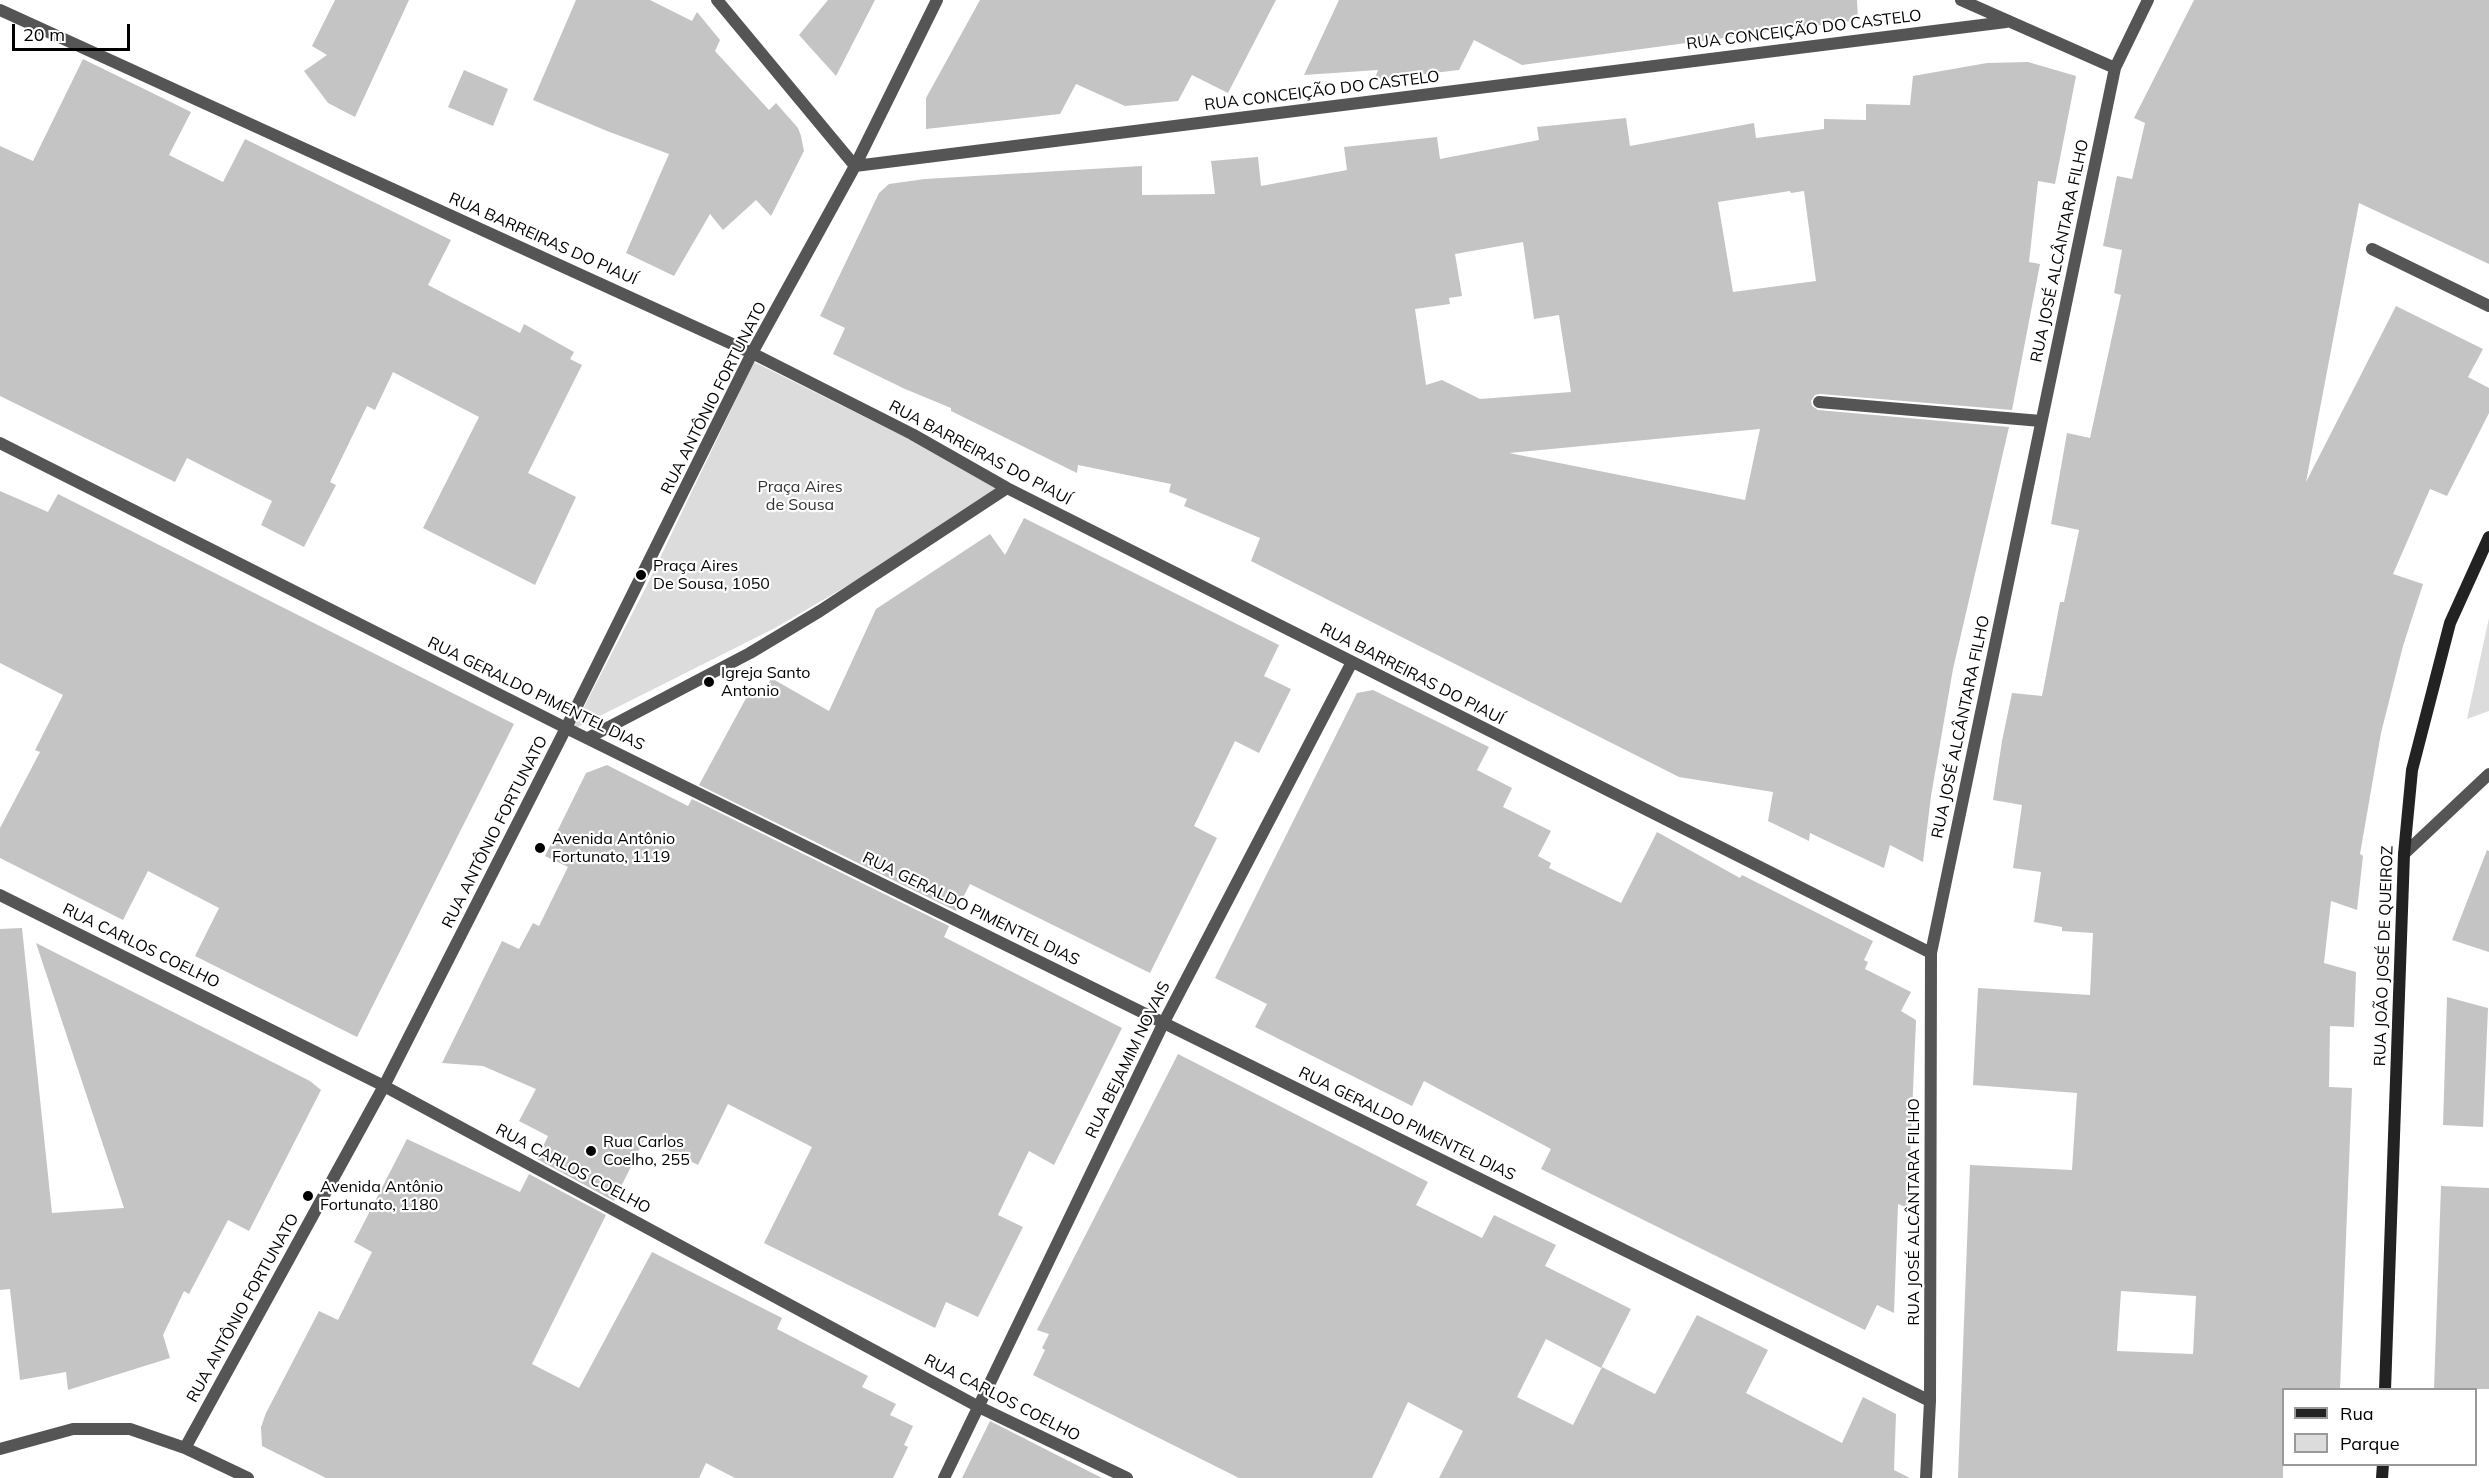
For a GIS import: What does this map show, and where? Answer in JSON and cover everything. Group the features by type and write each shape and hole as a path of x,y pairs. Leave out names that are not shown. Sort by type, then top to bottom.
{"street":[{"path":"717,0 855,166"},
{"name":"RUA ANTÔNIO FORTUNATO","path":"185,1448 384,1086 567,728 752,353 855,166 938,0"},
{"path":"1961,0 2006,22 2115,68"},
{"name":"RUA JOSÉ ALCÂNTARA FILHO","path":"1926,1478 1930,1401 1931,952 2115,68 2148,0"},
{"name":"RUA BARREIRAS DO PIAUÍ","path":"0,10 752,353 912,434 1007,488 1931,952"},
{"name":"RUA CONCEIÇÃO DO CASTELO","path":"855,166 2006,22"},
{"path":"2372,249 2489,306"},
{"path":"1820,402 2042,421"},
{"name":"RUA GERALDO PIMENTEL DIAS","path":"0,443 567,728 1930,1401"},
{"path":"588,738 750,653 820,611 1007,488"},
{"name":"RUA JOÃO JOSÉ DE QUEIROZ","path":"2385,1388 2404,854 2412,770 2450,623 2489,537"},
{"name":"RUA BEJAMIM NOVAIS","path":"944,1478 1164,1022 1352,662"},
{"path":"2404,854 2489,774"},
{"name":"RUA CARLOS COELHO","path":"0,895 384,1086 979,1407 1128,1478"},
{"path":"0,1449 73,1429 130,1429 185,1448 248,1478"}],"green space":[{"name":"Praça Aires de Sousa","path":"754,362 899,434 1015,488 775,628 572,730 646,587"},
{"path":"2489,618 2489,711 2467,719"}],"building":[{"path":"335,0 409,0 355,117 328,103 304,71 327,55 312,46"},
{"path":"576,0 650,0 692,21 697,12 720,40 715,51 769,110 776,103 798,128 801,136 804,151 771,216 756,200 723,230 710,214 674,276 626,253 669,154 533,100"},
{"path":"828,0 875,0 836,76 799,35"},
{"path":"980,0 1276,0 1228,93 1192,75 1178,101 1125,106 1076,84 1060,114 926,129 926,98"},
{"path":"1339,0 1857,0 1858,20 1522,65 1474,40 1459,70 1374,80 1378,70 1304,75"},
{"path":"2194,0 2489,0 2489,264 2359,203 2306,482 2396,306 2483,349 2468,377 2489,388 2489,413 2447,496 2430,489 2393,574 2423,584 2403,646 2381,733 2360,854 2363,856 2357,910 2331,901 2324,963 2356,972 2354,1027 2330,1026 2329,1087 2352,1088 2340,1388 2282,1388 2283,1478 1958,1478 1970,1165 2072,1170 2077,1093 1973,1085 1978,988 2090,995 2093,933 2062,931 2062,927 2034,922 2041,872 2013,868 2022,805 1993,800 2012,693 2042,696 2060,602 2064,602 2079,530 2051,524 2067,433 2090,438 2121,295 2114,293 2122,250 2103,246 2117,176 2132,179 2145,123 2134,118","holes":["2121,1291 2196,1296 2193,1354 2117,1351"]},
{"path":"83,59 191,112 169,155 223,182 245,139 451,240 428,285 520,333 524,324 574,352 570,359 582,365 528,473 576,497 535,585 423,528 479,417 393,372 375,410 367,406 330,482 336,485 304,547 261,525 272,501 187,458 175,482 0,396 0,146 33,161"},
{"path":"2028,62 2076,76 2055,184 2038,181 2029,262 2040,264 2012,410 1820,394 1815,395 1811,401 1812,406 1818,410 2009,427 1953,669 1931,796 1923,862 1890,845 1884,868 1810,833 1809,841 1768,821 1773,792 1679,777 1251,561 1260,538 1184,506 1187,499 1169,492 1171,484 1078,465 1077,473 951,411 951,408 905,389 833,354 845,328 820,316 879,193 889,184 925,179 1142,166 1142,195 1215,194 1211,161 1258,157 1261,186 1347,170 1344,147 1437,137 1440,159 1539,140 1537,127 1626,118 1630,146 1754,123 1756,138 1824,129 1824,119 1866,120 1866,104 1910,105 1913,76 1987,63","holes":["1790,191 1791,193 1804,191 1816,281 1733,292 1718,202","1523,242 1534,319 1559,315 1571,392 1480,399 1442,380 1426,385 1415,309 1450,304 1449,298 1462,296 1455,254","1760,429 1745,500 1509,453"]},
{"path":"464,70 508,89 493,126 448,107"},
{"path":"0,491 48,512 58,494 514,724 357,1037 195,956 219,908 148,871 123,920 0,858 0,828 40,752 35,750 63,695 0,663"},
{"path":"1024,518 1279,645 1264,676 1291,689 1259,753 1235,741 1194,826 1217,838 1150,973 970,884 956,911 699,785 751,689 763,697 771,678 829,711 876,609 990,534 1005,555"},
{"path":"1373,690 1489,747 1477,770 1512,788 1503,807 1551,831 1538,856 1551,863 1549,868 1621,903 1657,832 1740,878 1742,875 1873,941 1864,960 1868,962 1865,969 1911,992 1901,1011 1916,1020 1908,1208 1898,1204 1894,1313 1877,1305 1865,1330 1541,1169 1551,1149 1424,1081 1412,1106 1255,1027 1267,1004 1215,978 1357,693"},
{"path":"607,765 688,806 692,799 949,926 944,937 1122,1028 1054,1165 1029,1151 998,1215 1023,1227 978,1317 946,1302 935,1328 764,1243 812,1147 728,1104 698,1165 645,1138 614,1201 537,1159 548,1136 519,1121 536,1089 483,1066 442,1063 502,941 519,949 533,923 539,926 568,867 545,856 586,773"},
{"path":"2487,850 2489,851 2489,952 2452,940"},
{"path":"22,928 52,1213 124,1208 36,943 310,1081 321,1090 249,1231 228,1220 189,1294 184,1291 163,1335 170,1358 68,1390 66,1372 20,1380 10,1289 0,1290 0,929"},
{"path":"2447,997 2488,1008 2483,1127 2443,1125"},
{"path":"1178,1054 1428,1182 1416,1205 1482,1238 1494,1215 1556,1245 1545,1266 1631,1309 1601,1368 1546,1339 1517,1397 1573,1425 1602,1367 1655,1394 1697,1315 1768,1350 1746,1393 1842,1443 1863,1397 1896,1414 1894,1470 1910,1478 1439,1478 1463,1431 1408,1402 1372,1478 1239,1478 1033,1375 1045,1350 1042,1348 1049,1334 1037,1330"},
{"path":"407,1139 520,1192 529,1174 606,1215 532,1364 579,1388 652,1252 782,1318 777,1329 868,1376 862,1387 896,1404 890,1415 913,1426 904,1445 908,1447 893,1478 735,1478 706,1463 699,1478 326,1478 262,1446 261,1427 266,1413 319,1311 338,1320 372,1252 354,1242"},
{"path":"2441,1186 2489,1188 2489,1389 2434,1388"},
{"path":"990,1421 1102,1478 962,1478"}],"place":[{"name":"Praça Aires De Sousa, 1050","path":"641,575"},
{"name":"Igreja Santo Antonio","path":"709,682"},
{"name":"Avenida Antônio Fortunato, 1119","path":"540,848"},
{"name":"Rua Carlos Coelho, 255","path":"591,1151"},
{"name":"Avenida Antônio Fortunato, 1180","path":"308,1196"}]}
